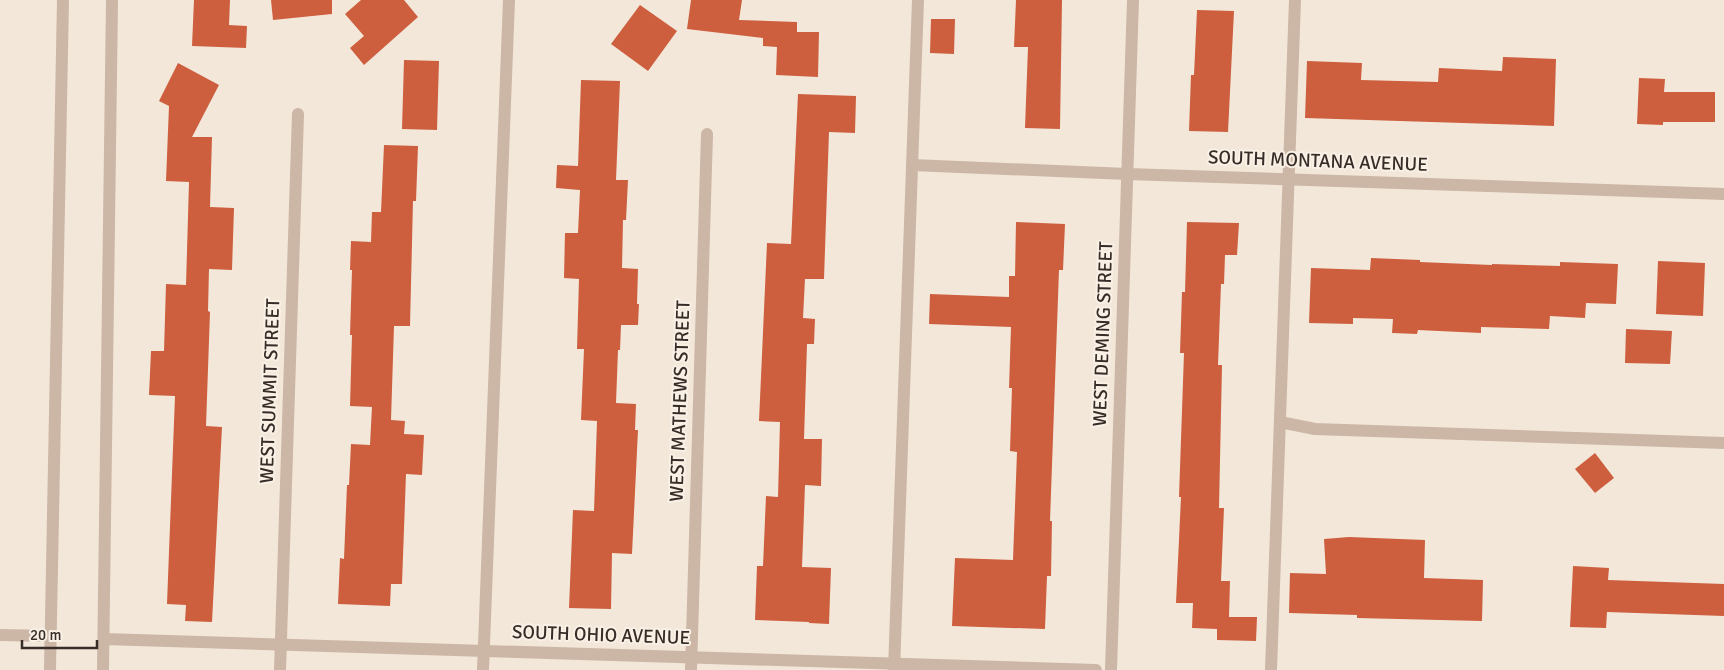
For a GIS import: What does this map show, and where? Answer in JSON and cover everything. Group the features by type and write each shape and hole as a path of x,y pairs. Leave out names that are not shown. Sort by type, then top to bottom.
{"street":[{"path":"50,670 63,0"},
{"path":"103,670 112,0"},
{"path":"483,670 509,0"},
{"path":"894,667 918,0"},
{"name":"WEST DEMING STREET","path":"1112,670 1133,0"},
{"path":"1271,670 1296,0"},
{"name":"WEST SUMMIT STREET","path":"280,670 298,114"},
{"name":"WEST MATHEWS STREET","path":"690,670 707,134"},
{"name":"SOUTH MONTANA AVENUE","path":"912,165 1724,194"},
{"path":"1280,422 1315,429 1724,443"},
{"path":"0,635 51,636"},
{"name":"SOUTH OHIO AVENUE","path":"104,639 691,656 894,667 1096,670"}],"building":[{"path":"194,0 230,0 229,25 247,26 246,48 192,46"},
{"path":"271,0 332,0 332,14 273,20"},
{"path":"361,0 404,0 418,17 364,65 350,48 364,36 345,14"},
{"path":"691,0 742,0 739,20 797,22 797,32 819,32 818,77 776,75 777,47 763,46 763,38 687,29"},
{"path":"1016,0 1062,0 1060,129 1025,128 1028,47 1014,47"},
{"path":"640,5 677,31 648,71 611,44"},
{"path":"1197,10 1234,11 1228,132 1189,131 1191,75 1194,75"},
{"path":"931,19 955,19 954,54 930,53"},
{"path":"1503,57 1556,59 1554,126 1305,118 1307,61 1362,63 1361,80 1438,82 1439,68 1502,71"},
{"path":"404,60 439,61 437,130 402,129"},
{"path":"178,63 219,85 192,137 212,137 210,207 234,208 232,270 209,269 208,311 210,312 206,426 222,427 212,622 185,621 186,605 167,604 175,396 149,395 151,351 164,351 166,284 186,285 189,182 166,181 169,106 159,101"},
{"path":"1639,78 1665,79 1664,92 1715,92 1715,122 1663,122 1663,125 1637,124"},
{"path":"581,80 620,81 616,180 628,180 626,220 623,220 622,268 638,269 638,325 621,325 616,403 636,404 635,430 638,430 632,554 612,553 611,609 569,608 573,510 594,511 597,421 581,420 584,349 577,349 579,279 564,278 565,233 578,233 580,190 556,188 557,165 578,166"},
{"path":"798,94 856,96 855,133 829,132 824,279 805,279 803,318 815,319 814,344 807,344 804,439 822,439 821,486 805,485 802,567 831,568 829,624 755,620 757,566 763,566 766,496 778,497 780,422 759,421 767,243 791,244"},
{"path":"384,145 418,146 416,201 413,201 410,326 394,326 391,420 405,421 404,434 424,435 422,475 406,474 402,584 391,584 390,606 338,604 340,558 344,559 347,485 349,485 351,444 370,445 372,407 350,406 352,335 350,335 351,241 371,242 372,212 381,212"},
{"path":"1016,222 1065,224 1063,270 1059,270 1050,521 1052,521 1051,576 1047,576 1045,629 952,626 955,558 1013,560 1017,452 1010,451 1012,388 1009,388 1011,327 929,324 930,294 1009,297 1009,276 1015,276"},
{"path":"1187,222 1239,223 1237,255 1225,255 1224,284 1221,284 1218,365 1222,365 1219,508 1224,508 1221,581 1230,581 1229,617 1257,617 1256,641 1217,640 1217,629 1192,628 1193,603 1176,603 1181,497 1179,497 1184,353 1180,353 1182,292 1185,292"},
{"path":"1371,258 1492,265 1560,266 1560,262 1618,264 1616,304 1586,303 1585,318 1550,316 1549,329 1481,327 1481,333 1418,330 1417,334 1392,333 1393,319 1353,318 1353,324 1309,323 1311,268 1370,270"},
{"path":"1658,261 1705,263 1703,316 1656,314"},
{"path":"1626,329 1672,331 1670,364 1625,363"},
{"path":"1595,453 1614,478 1595,493 1575,469"},
{"path":"1349,537 1425,540 1424,578 1483,580 1482,621 1357,618 1357,615 1289,613 1290,573 1326,574 1324,539"},
{"path":"1573,566 1609,568 1608,580 1724,584 1724,616 1607,612 1606,628 1570,627"}]}
